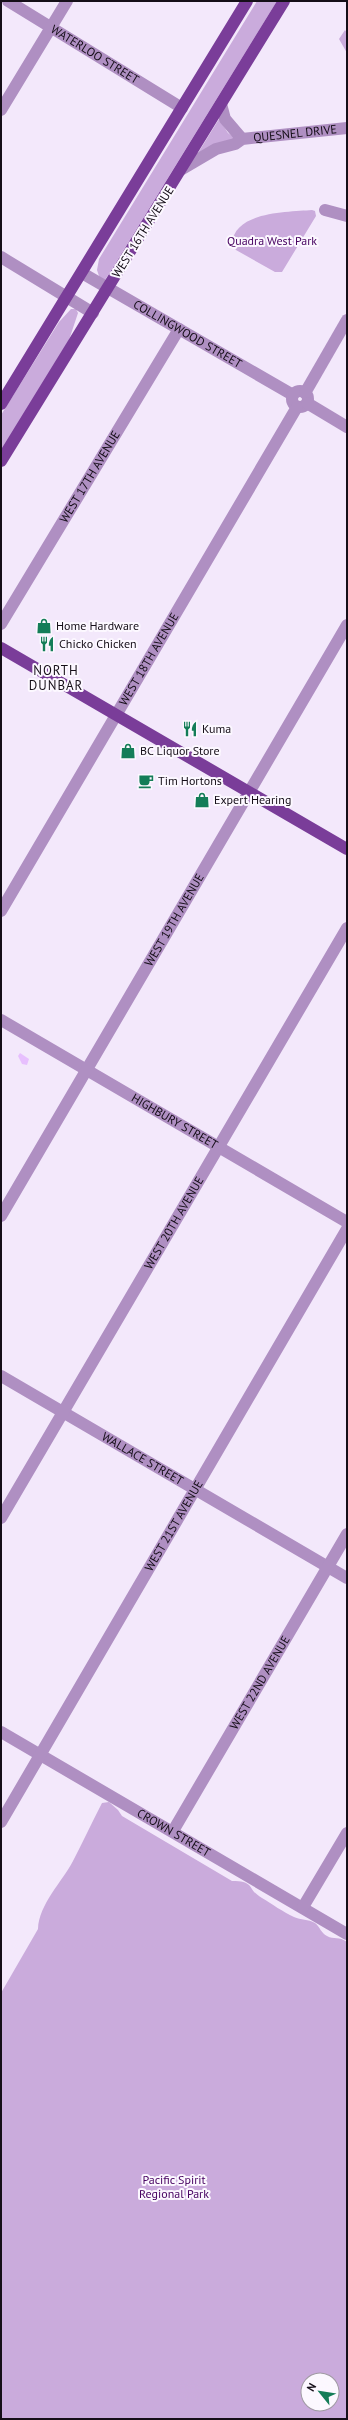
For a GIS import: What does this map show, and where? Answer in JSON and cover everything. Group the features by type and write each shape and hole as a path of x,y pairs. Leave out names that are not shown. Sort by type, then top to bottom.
{"main road":[{"path":"1,404 247,1"},
{"name":"WEST 16TH AVENUE","path":"1,461 284,1"},
{"path":"1,648 115,716 250,792 347,849"}],"street":[{"name":"WATERLOO STREET","path":"8,1 182,108"},
{"path":"1,110 67,1"},
{"name":"QUESNEL DRIVE","path":"221,104 225,119 242,139"},
{"name":"QUESNEL DRIVE","path":"182,169 210,152 235,144 242,139 347,128"},
{"path":"325,210 347,216"},
{"path":"1,257 93,313"},
{"name":"COLLINGWOOD STREET","path":"82,273 108,289 120,293 347,427"},
{"name":"WEST 18TH AVENUE","path":"1,911 347,320"},
{"name":"WEST 17TH AVENUE","path":"1,624 179,329"},
{"name":"WEST 19TH AVENUE","path":"1,1216 347,625"},
{"name":"WEST 20TH AVENUE","path":"1,1518 347,928"},
{"name":"HIGHBURY STREET","path":"1,1020 347,1222"},
{"name":"WEST 21ST AVENUE","path":"1,1822 347,1229"},
{"name":"WALLACE STREET","path":"1,1376 347,1578"},
{"name":"WEST 22ND AVENUE","path":"173,1831 347,1534"},
{"name":"CROWN STREET","path":"1,1732 173,1831 347,1934"},
{"path":"303,1908 347,1833"}],"green space":[{"path":"257,1 277,1 105,280 100,279 97,270 99,259"},
{"path":"345,30 347,33 347,53 339,39"},
{"path":"219,119 228,133 235,138 198,153"},
{"name":"Quadra West Park","path":"315,211 316,216 282,272 275,272 236,250 232,244 235,233 242,225 252,219 277,213"},
{"path":"71,309 76,309 78,313 69,340 1,453 1,415 59,322"},
{"name":"Pacific Spirit Regional Park","path":"109,1802 122,1816 232,1881 245,1882 257,1895 286,1913 315,1923 327,1936 347,1942 347,2419 1,2419 1,1993 38,1929 42,1911 73,1861 102,1803"}],"shaded area":[{"path":"20,1053 29,1059 27,1065 22,1064 18,1056"}],"place":[{"name":"Home Hardware","path":"44,626"},
{"name":"Chicko Chicken","path":"47,644"},
{"name":"Kuma","path":"190,729"},
{"name":"BC Liquor Store","path":"128,751"},
{"name":"Tim Hortons","path":"146,781"},
{"name":"Expert Hearing","path":"202,800"}],"district":[{"name":"NORTH DUNBAR","path":"56,678"}]}
